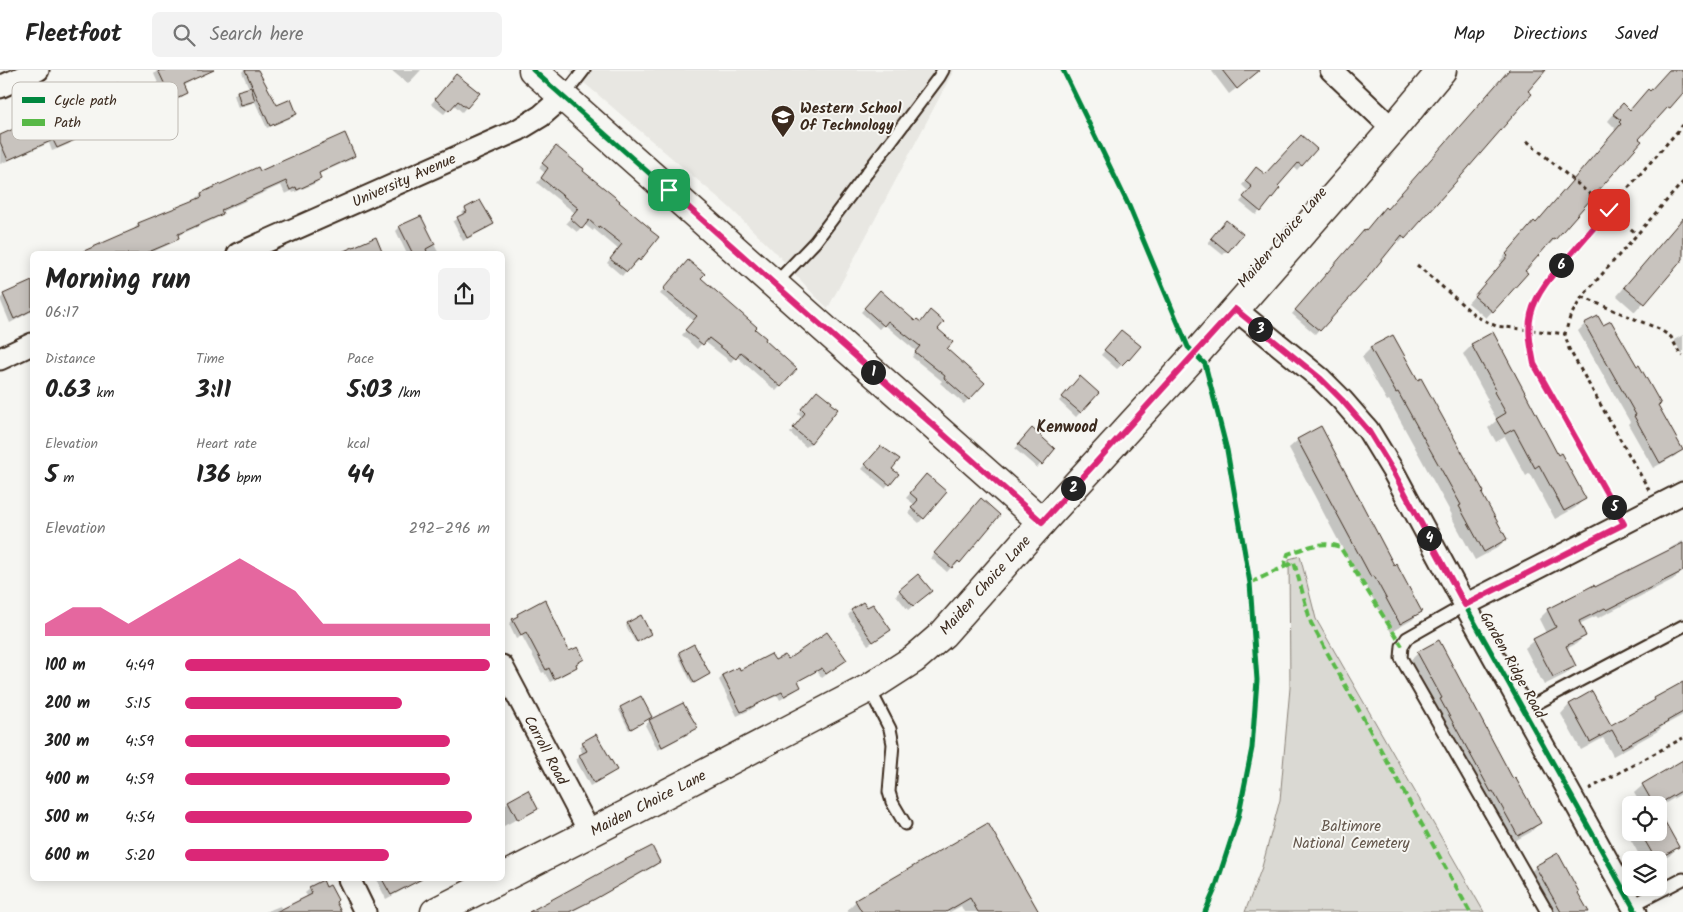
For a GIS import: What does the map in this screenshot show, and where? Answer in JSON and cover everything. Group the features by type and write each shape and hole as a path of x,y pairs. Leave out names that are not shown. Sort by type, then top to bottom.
{"main road":[{"path":"533,70 1042,522"},
{"name":"Maiden Choice Lane","path":"505,876 868,688 914,658 943,634 1235,309 1393,129 1442,70"},
{"name":"Maiden Choice Lane","path":"435,912 495,881"}],"street":[{"path":"0,87 38,70"},
{"path":"1331,70 1393,129"},
{"name":"University Avenue","path":"245,251 518,130 541,116 564,96"},
{"name":"Garden Ridge Road","path":"1235,309 1321,379 1368,430 1393,471 1465,605 1635,909"},
{"path":"0,359 30,345"},
{"path":"1465,605 1683,493"},
{"name":"Carroll Road","path":"505,672 590,833"},
{"path":"350,881 365,912"}],"lane":[{"path":"564,96 584,70"},
{"path":"774,285 815,242 943,70"},
{"path":"1465,605 1407,638 1402,646 1401,658 1547,912"},
{"path":"1524,710 1683,626"},
{"path":"868,688 890,730 893,744 889,792 892,802 904,824"},
{"path":"1635,909 1683,879"}],"path":[{"path":"1624,524 1534,364 1529,330 1531,316 1535,301 1547,281 1683,125"},
{"path":"1528,142 1637,234"},
{"path":"1658,506 1569,349 1565,334 1570,317 1582,297 1683,182"},
{"path":"1417,265 1477,317 1496,326 1565,334"},
{"path":"1582,297 1659,329 1671,337 1683,356"},
{"path":"1573,798 1683,738"}],"shaded area":[{"name":"Western School Of Technology","path":"569,70 954,70 828,308 728,206"}],"green space":[{"name":"Baltimore National Cemetery","path":"1300,556 1316,619 1484,912 1245,912 1262,867 1280,800 1290,688 1289,559"}],"building":[{"path":"158,70 214,70 183,84 187,93 178,97 178,82 164,82"},
{"path":"245,70 258,70 277,105 291,99 297,114 270,126"},
{"path":"1222,70 1260,70 1237,89"},
{"path":"1509,70 1546,70 1528,91 1532,94 1462,175 1405,239 1402,235 1364,282 1320,331 1295,310 1365,229 1385,207 1387,209"},
{"path":"1669,70 1683,70 1683,93 1639,139 1642,141 1555,240 1553,239 1525,271 1528,273 1493,312 1474,296 1508,256 1506,254 1534,221 1536,223 1621,124 1619,122 1621,120 1613,114 1623,103 1630,110 1648,89 1650,91"},
{"path":"456,74 480,93 467,108 458,101 449,111 435,99"},
{"path":"251,87 255,101 241,105 237,91"},
{"path":"12,130 12,140 53,140 8,160 0,142 0,135"},
{"path":"345,133 355,156 319,173 321,179 297,190 296,187 290,190 286,181 221,210 223,214 178,234 179,239 151,251 84,251 139,227 138,223 202,197 201,193 258,167 260,171"},
{"path":"1301,135 1317,149 1302,166 1298,163 1278,186 1280,188 1261,212 1243,197 1252,187 1245,181 1256,167 1265,174"},
{"path":"53,140 75,140 57,148"},
{"path":"556,146 659,237 640,261 638,259 627,272 610,259 622,244 589,220 582,229 570,218 578,208 541,178 548,168 542,163"},
{"path":"480,200 494,224 467,238 457,217 467,212 465,208"},
{"path":"421,216 435,244 426,249 427,251 412,251 399,226"},
{"path":"1683,218 1683,259 1645,304 1624,287"},
{"path":"1226,220 1243,234 1228,252 1211,238"},
{"path":"376,237 382,251 344,251"},
{"path":"688,260 705,274 701,278 757,327 755,329 766,338 765,340 797,369 781,387 741,352 736,359 709,338 703,345 685,330 697,316 663,289"},
{"path":"30,282 30,311 14,319 3,294"},
{"path":"880,290 915,321 917,319 921,322 930,310 944,322 938,329 953,342 947,349 985,383 969,400 944,378 945,376 915,352 920,346 888,321 884,326 864,308"},
{"path":"1598,316 1603,325 1611,321 1637,366 1639,365 1661,404 1658,405 1683,450 1660,463 1634,416 1636,415 1584,323"},
{"path":"1121,330 1141,346 1122,365 1104,350"},
{"path":"1493,332 1558,455 1561,453 1586,499 1564,511 1539,465 1535,468 1514,429 1505,434 1496,419 1506,413 1471,344"},
{"path":"1393,335 1418,380 1421,378 1484,492 1482,494 1507,539 1484,552 1459,506 1461,505 1398,392 1396,393 1370,347"},
{"path":"1080,376 1099,393 1081,413 1062,397"},
{"path":"817,390 838,409 811,443 793,428 805,413 801,409"},
{"path":"1321,426 1394,565 1396,563 1422,612 1400,624 1374,576 1371,577 1297,439"},
{"path":"1032,428 1055,449 1042,465 1018,444"},
{"path":"881,446 900,459 892,469 899,474 890,485 865,464"},
{"path":"926,474 947,492 924,519 911,508 918,500 910,493"},
{"path":"981,498 1000,515 960,563 958,561 952,568 934,553"},
{"path":"1683,543 1683,571 1607,610 1605,608 1579,621 1586,636 1566,646 1576,666 1553,677 1533,639 1556,627 1547,609"},
{"path":"918,574 932,591 913,606 899,590"},
{"path":"545,599 569,651 578,647 584,659 576,664 577,667 554,679 549,668 546,670 526,632 521,635 512,619 518,616 517,614"},
{"path":"863,602 867,607 873,604 891,630 873,642 851,610"},
{"path":"641,615 651,634 637,642 627,623"},
{"path":"827,632 847,660 826,674 822,668 798,681 801,687 784,696 782,692 741,712 722,675 739,667 740,670 771,654 775,660 785,655 788,659"},
{"path":"1439,640 1513,779 1515,777 1541,823 1518,836 1493,791 1491,792 1440,699 1442,698 1417,652"},
{"path":"694,644 710,674 694,683 679,652"},
{"path":"1683,682 1683,712 1622,748 1612,730 1590,742 1569,704 1592,691 1611,725"},
{"path":"641,696 652,717 631,729 620,707"},
{"path":"683,703 698,728 662,747 649,720"},
{"path":"596,734 617,770 594,783 579,755 587,751 582,742"},
{"path":"1683,760 1683,790 1667,799 1667,796 1649,796 1642,784"},
{"path":"528,790 538,809 518,820 508,801"},
{"path":"988,823 1039,912 978,912 970,898 946,912 862,912 855,900"},
{"path":"1667,825 1679,847 1667,854 1667,851 1651,851 1645,841 1667,841"},
{"path":"652,846 660,862 595,899 569,912 529,912 615,865"},
{"path":"1558,853 1589,912 1561,912 1535,866"},
{"path":"321,881 323,881 326,887 330,885 338,900 336,902 341,912 276,912 312,894 309,887"},
{"path":"383,881 418,881 391,895"}],"marked path":[{"path":"1250,583 1284,567 1288,554 1307,547 1327,544 1340,547 1402,646"},
{"path":"1284,567 1294,562 1311,623 1470,912"}],"cycle path":[{"path":"533,70 1042,522"},
{"path":"1063,70 1129,206 1188,347 1205,364 1227,450 1250,583 1257,680 1252,748 1238,818 1215,889 1205,912"},
{"path":"1235,309 1321,379 1368,430 1393,471 1465,605 1636,912"}],"place":[{"name":"Western School Of Technology","path":"783,138"}],"district":[{"name":"Kenwood","path":"1067,426"}],"route":[{"path":"669,190 1042,522 1235,309 1321,379 1368,430 1393,471 1465,605 1624,524 1534,364 1529,330 1535,301 1547,281 1609,210"}]}
